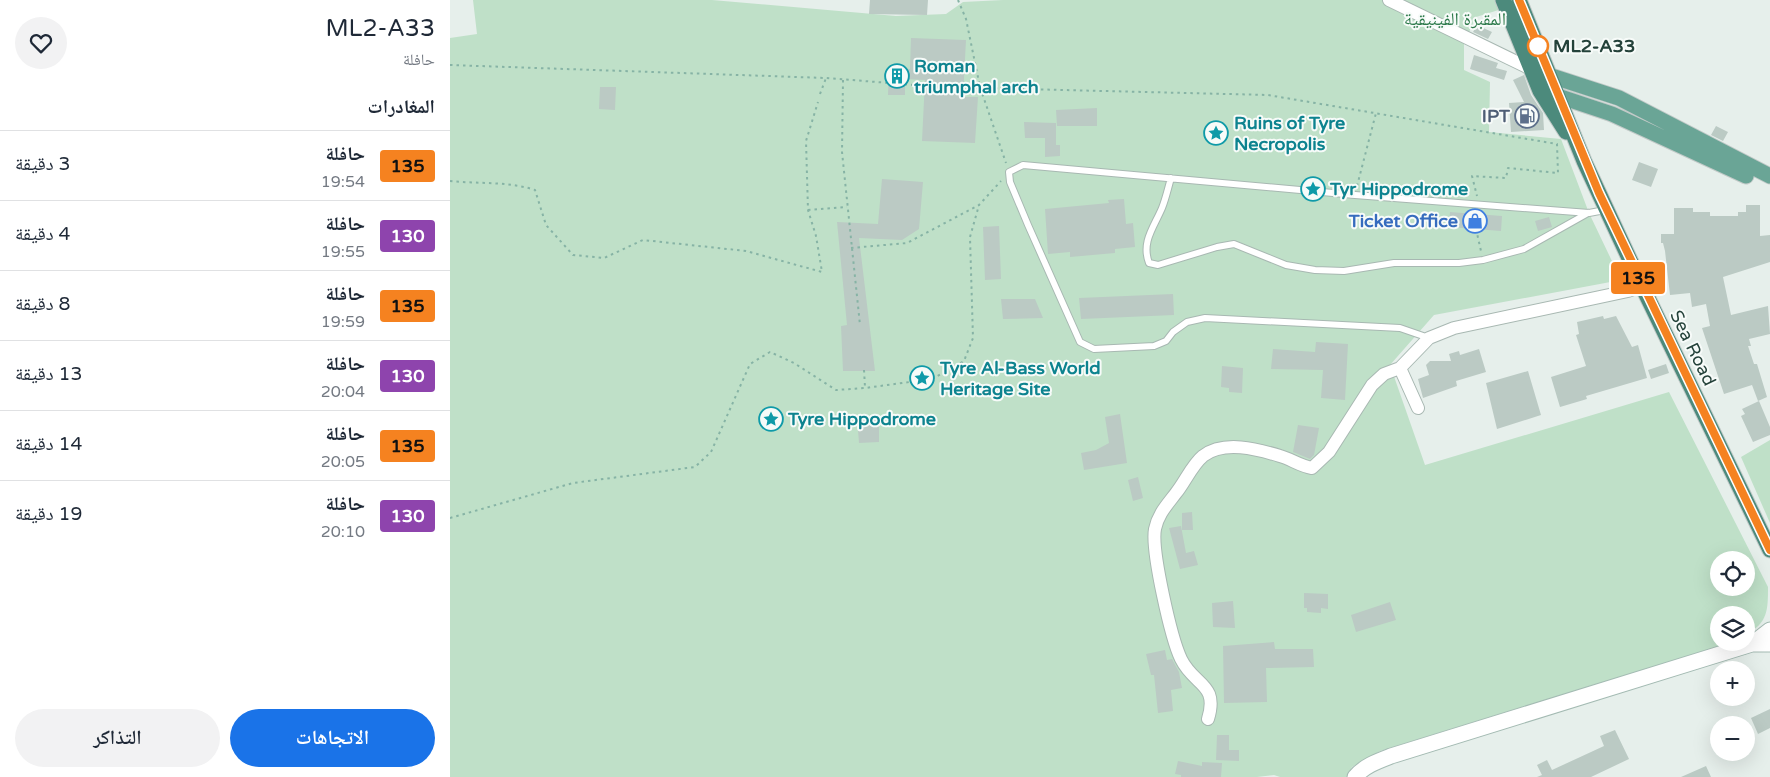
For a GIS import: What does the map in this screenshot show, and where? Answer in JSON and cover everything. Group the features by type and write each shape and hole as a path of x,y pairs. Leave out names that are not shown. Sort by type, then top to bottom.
{"highway":[{"name":"Sea Road","path":"1503,0 1540,91 1584,161"},
{"name":"Sea Road","path":"1519,0 1551,75 1584,161 1642,286 1770,550"}],"main road":[{"path":"1531,69 1619,98 1770,176"},
{"path":"1540,91 1559,95 1612,114 1770,186"},
{"path":"1755,642 1770,630"},
{"path":"1755,644 1770,644"},
{"path":"1355,777 1360,771 1391,756 1729,651"}],"street":[{"path":"1389,0 1531,69"},
{"path":"1208,720 1212,706 1212,697 1187,670 1181,659 1168,618 1154,531 1159,514 1202,457 1214,450 1238,447 1282,456 1299,465 1312,468 1329,452 1372,385 1384,374 1400,368 1429,338 1454,328 1628,292 1642,286"},
{"path":"1400,368 1418,408"}],"lane":[{"path":"1429,338 1400,328 1205,318 1187,322 1173,332 1166,341 1154,346 1102,350 1087,347 1080,342 1010,182 1009,172 1023,165 1355,195 1589,212 1606,209"},
{"path":"1171,178 1162,207 1146,241 1146,254 1149,263 1158,265 1217,247 1234,244 1286,265 1344,272 1394,263 1459,263 1483,260 1524,248 1589,212"}],"path":[{"path":"851,248 907,243 979,205 1009,172 980,87 966,19 958,0"},
{"path":"450,65 826,78 940,87 1268,95 1557,144 1558,172 1508,168 1506,178 1472,176 1477,196"},
{"path":"820,94 826,78"},
{"path":"843,80 842,152 860,324"},
{"path":"450,180 476,184 519,184 535,190 546,225 573,256 604,258 643,240 746,251 822,272 816,236 808,210 806,141 818,102"},
{"path":"1355,195 1376,113"},
{"path":"450,518 573,483 695,467 711,452 750,364 770,352 794,363 836,390 932,379 964,360 973,338 970,237 979,205"},
{"path":"808,210 847,207"},
{"path":"1476,229 1483,260"},
{"path":"864,370 865,388"}],"green space":[{"name":"Tyre Al-Bass World Heritage Site","path":"473,0 712,0 896,16 946,14 963,2 1003,0 1501,0 1505,8 1476,17 1464,43 1464,70 1490,82 1489,132 1561,139 1589,213 1621,280 1434,315 1390,365 1425,465 1669,392 1750,551 1710,551 1710,596 1755,596 1755,561 1768,587 1767,609 1763,621 1755,629 1755,606 1710,606 1710,649 1380,751 1352,767 1347,777 1280,777 1274,775 1257,777 450,777 450,38 477,34"},
{"path":"1770,440 1770,523 1741,457"}],"building":[{"path":"870,0 928,0 927,15 869,14"},
{"path":"1477,25 1492,32 1488,39 1473,32"},
{"path":"911,38 966,40 963,97 978,97 975,143 922,141 925,80 905,79 905,95 888,95 889,68 910,69"},
{"path":"1474,55 1498,63 1496,68 1507,71 1504,80 1470,69"},
{"name":"IPT","path":"1524,75 1531,95 1543,113 1544,130 1511,132 1509,103 1524,102 1513,80"},
{"path":"600,87 616,87 615,110 599,109"},
{"path":"1097,108 1097,126 1057,126 1056,110"},
{"path":"1024,122 1056,123 1056,145 1060,145 1060,156 1045,157 1045,138 1025,138"},
{"path":"1716,126 1728,132 1723,141 1711,135"},
{"path":"1639,162 1658,169 1651,187 1632,180"},
{"path":"882,179 923,182 919,229 902,240 859,238 875,371 843,371 841,326 847,325 837,222 878,224"},
{"path":"1124,199 1126,224 1133,223 1135,247 1115,249 1115,253 1070,257 1070,252 1048,254 1045,209 1109,203 1108,200"},
{"path":"1746,205 1760,205 1760,236 1770,235 1770,262 1723,277 1731,315 1768,306 1770,334 1749,339 1751,346 1748,346 1754,364 1757,364 1767,397 1758,401 1752,385 1724,394 1702,328 1710,326 1706,304 1692,307 1690,293 1670,295 1665,251 1663,243 1661,243 1661,234 1674,234 1674,208 1693,208 1693,212 1710,212 1710,216 1738,216 1738,212 1746,212"},
{"name":"Ticket Office","path":"1450,212 1502,216 1501,231 1449,227"},
{"path":"1549,217 1552,227 1538,231 1535,221"},
{"path":"999,226 1001,279 985,280 983,227"},
{"path":"1173,294 1174,315 1081,319 1079,298"},
{"path":"1001,299 1035,299 1043,318 1003,319"},
{"path":"1603,316 1604,319 1616,316 1632,347 1638,345 1647,378 1586,396 1587,399 1560,407 1551,377 1586,366 1576,335 1579,334 1577,322"},
{"path":"1316,342 1348,344 1345,400 1321,398 1323,370 1271,369 1273,349 1315,352"},
{"path":"1479,349 1486,372 1456,381 1457,386 1423,398 1418,379 1429,375 1426,365 1430,361 1451,361 1449,354 1459,351 1460,355"},
{"path":"1666,364 1669,373 1651,379 1648,370"},
{"path":"1222,366 1243,368 1242,393 1229,392 1229,388 1221,387"},
{"path":"1528,371 1541,415 1497,429 1486,383"},
{"path":"1759,401 1770,427 1770,435 1753,442 1741,416 1745,414 1742,409"},
{"path":"1120,414 1127,463 1084,470 1081,453 1096,450 1109,443 1105,417"},
{"path":"879,415 879,442 859,443 857,417"},
{"path":"1298,425 1319,428 1314,455 1310,459 1293,452"},
{"path":"1138,477 1143,498 1133,501 1128,480"},
{"path":"1192,512 1193,530 1182,530 1182,513"},
{"path":"1181,526 1186,553 1194,551 1198,565 1180,569 1169,528"},
{"path":"1304,593 1328,594 1328,609 1321,608 1321,613 1307,612 1307,608 1304,608"},
{"path":"1233,601 1235,628 1213,627 1212,603"},
{"path":"1390,602 1396,620 1356,632 1351,615"},
{"path":"1274,642 1275,649 1313,649 1314,667 1266,668 1267,702 1224,703 1223,646"},
{"path":"1165,650 1167,660 1172,659 1179,672 1182,688 1171,690 1173,711 1158,713 1154,675 1151,675 1146,654"},
{"path":"1770,709 1770,728 1758,734 1755,727 1755,716"},
{"path":"1615,730 1629,759 1591,777 1537,777 1542,775 1537,765 1547,760 1552,770 1604,746 1600,736"},
{"path":"1217,735 1229,735 1229,750 1239,750 1239,761 1216,760"},
{"path":"1178,761 1202,766 1202,762 1222,763 1221,777 1181,777 1181,775 1175,774"},
{"path":"1706,766 1711,777 1681,777"}],"bus line":[{"name":"135","path":"1519,0 1559,95 1584,161 1642,286 1770,550"}],"place":[{"name":"ML2-A33","path":"1538,46"},
{"name":"Roman triumphal arch","path":"897,76"},
{"name":"IPT","path":"1527,116"},
{"name":"Ruins of Tyre Necropolis","path":"1216,133"},
{"name":"Tyr Hippodrome","path":"1313,189"},
{"name":"Ticket Office","path":"1475,221"},
{"name":"Tyre Al-Bass World Heritage Site","path":"922,378"},
{"name":"Tyre Hippodrome","path":"771,419"}],"park label":[{"name":"المقبرة الفينيقية","path":"1455,19"}]}
